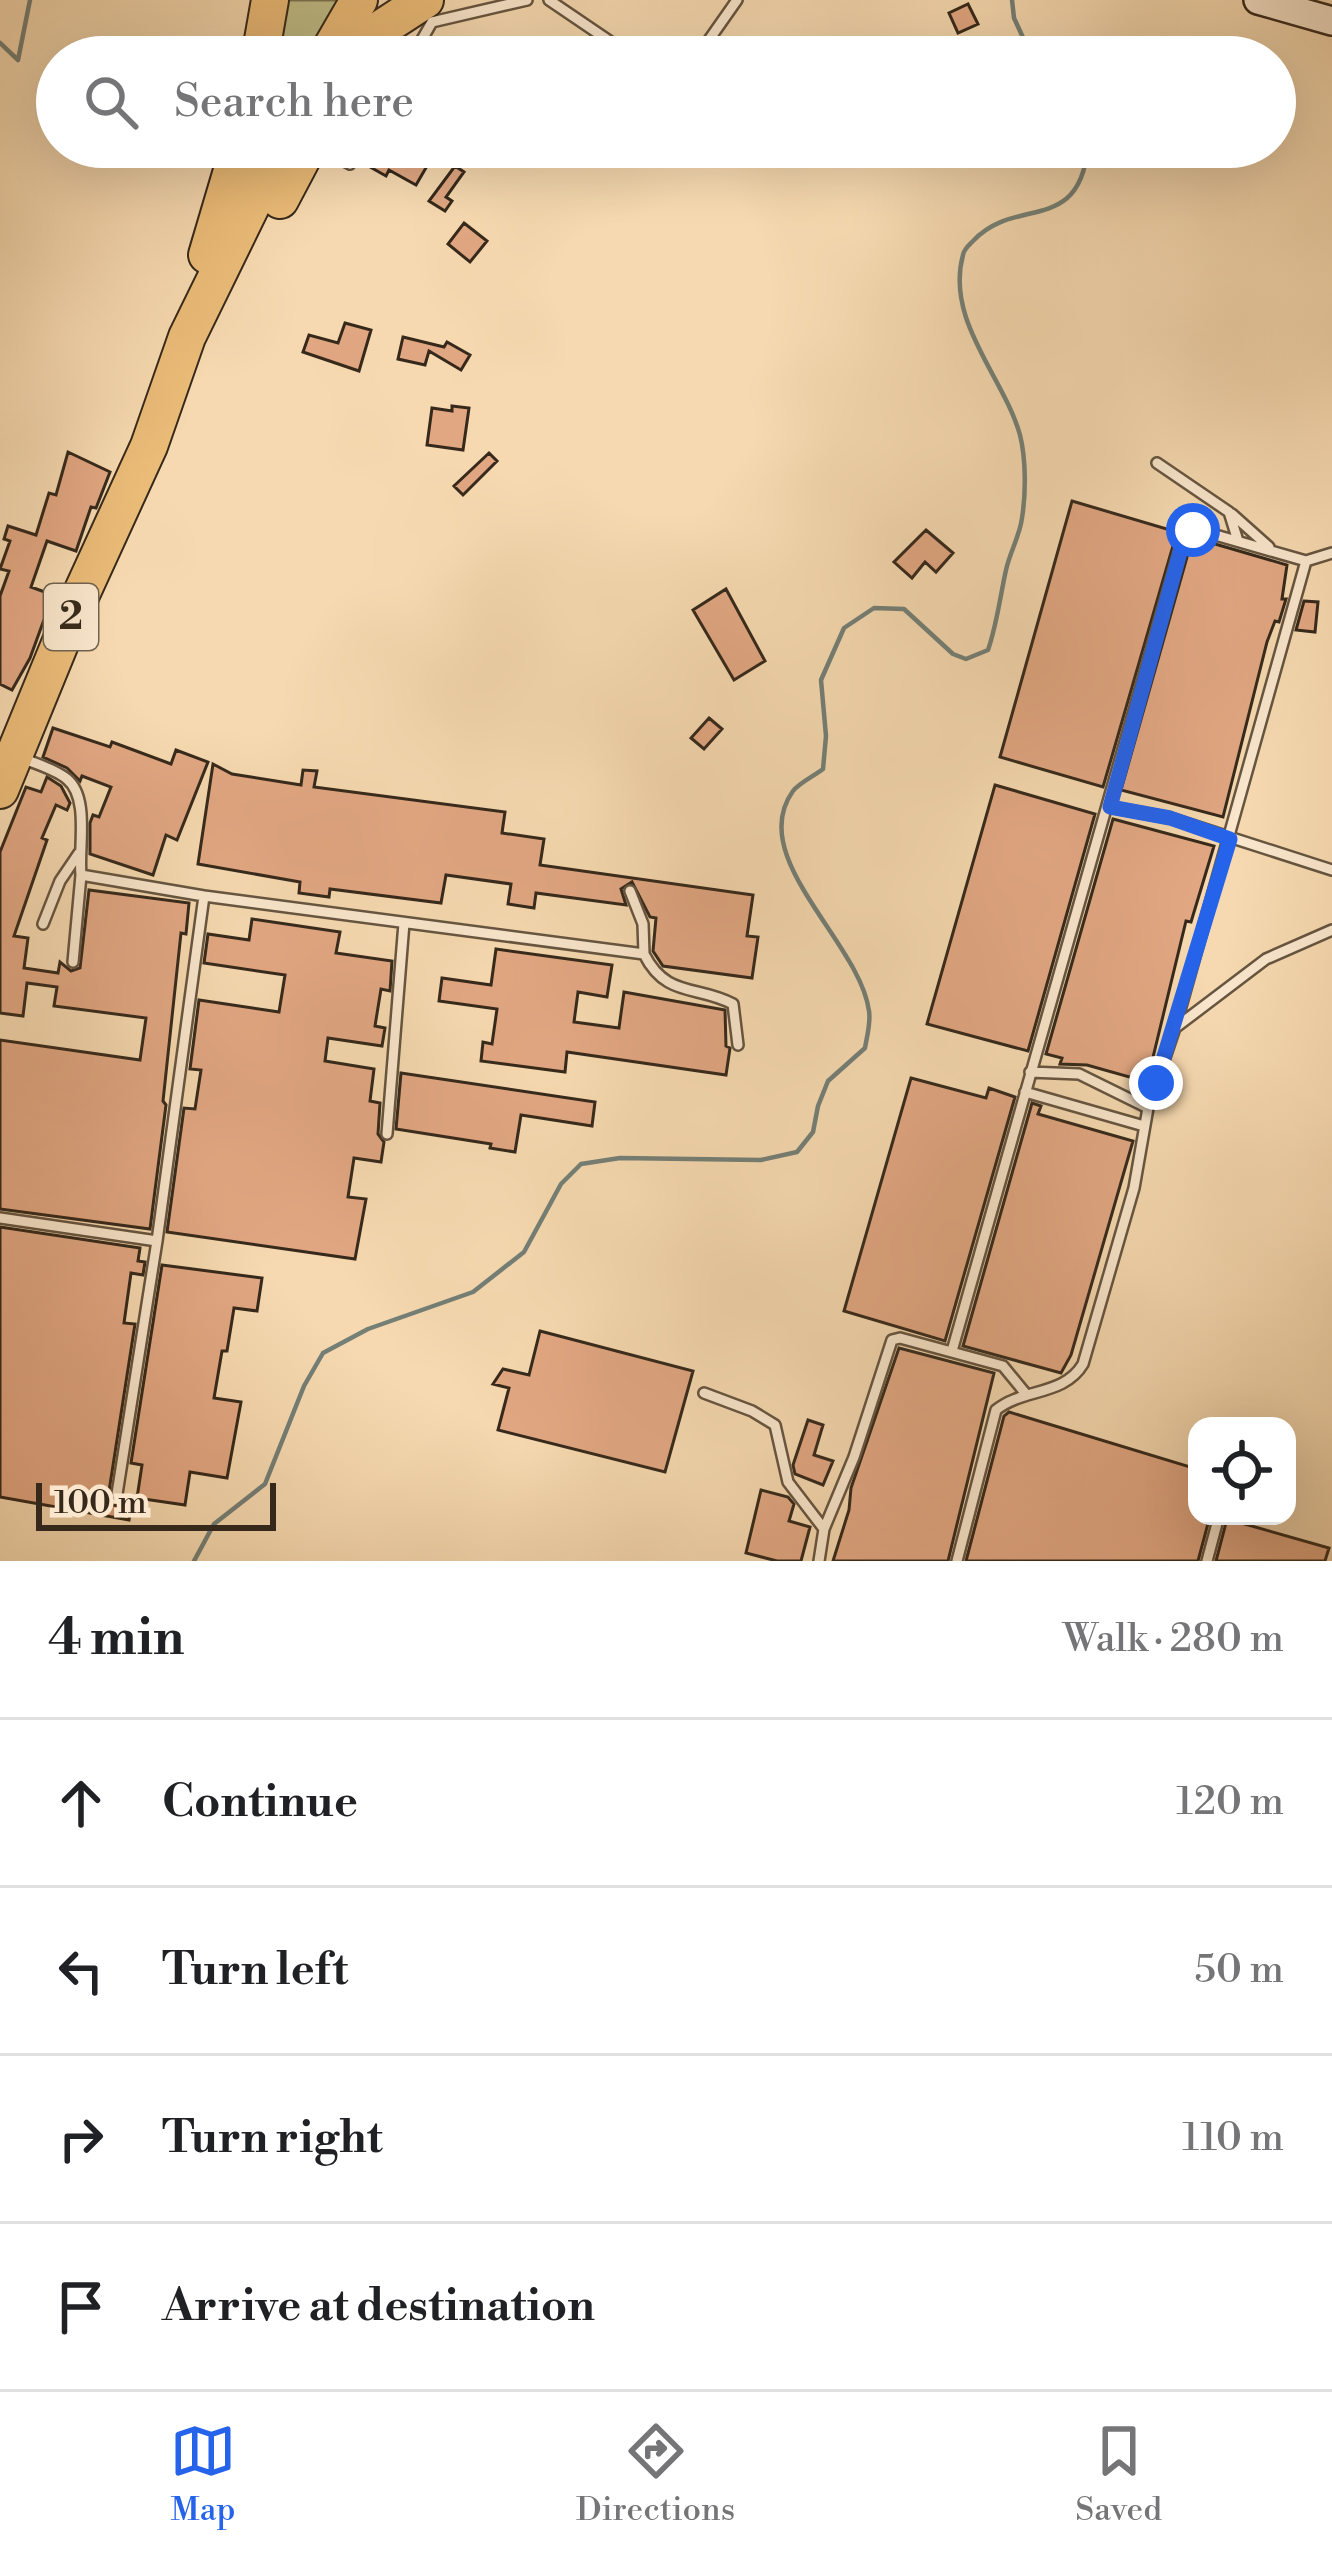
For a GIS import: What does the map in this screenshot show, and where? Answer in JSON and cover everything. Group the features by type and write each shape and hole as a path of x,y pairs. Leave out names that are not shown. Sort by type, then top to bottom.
{"highway":[{"path":"264,36 270,0"},
{"path":"338,36 359,0"},
{"path":"369,36 389,0"},
{"path":"376,36 425,0"},
{"path":"149,446 157,382 206,260 233,168"},
{"name":"2","path":"0,790 7,752 149,446 187,337 270,168"},
{"name":"2","path":"149,446 207,348 297,168"}],"main road":[{"path":"1258,0 1332,21"}],"lane":[{"path":"424,36 432,22 527,0"},
{"path":"549,0 602,36"},
{"path":"712,36 737,0"},
{"path":"1157,463 1229,512 1272,551"},
{"path":"1229,512 1238,541"},
{"path":"952,1351 1184,538 1198,530 1306,561 1332,554"},
{"path":"957,1561 994,1414 1003,1404 1026,1394 1063,1384 1076,1376 1082,1364 1134,1188 1148,1108 1230,839 1306,561"},
{"path":"7,752 72,784 80,818 81,874 73,962"},
{"path":"1110,807 1170,818 1332,870"},
{"path":"43,924 60,880 79,853"},
{"path":"81,874 204,896 644,954"},
{"path":"630,891 643,924 644,954 655,972 670,985 730,1002 737,1013 738,1045"},
{"path":"117,1494 204,896"},
{"path":"386,1134 404,923"},
{"path":"1174,1028 1266,959 1332,930"},
{"path":"1030,1072 1079,1074 1148,1108"},
{"path":"1025,1092 1144,1126"},
{"path":"0,1217 157,1241"},
{"path":"819,1561 824,1528 854,1457 889,1343 900,1338 1003,1366 1026,1394"},
{"path":"704,1393 775,1425 788,1482 824,1528"},
{"path":"1208,1561 1217,1525"}],"shaded area":[{"path":"283,0 340,0 320,36 277,36"}],"building":[{"path":"968,4 978,24 958,33 949,13"},
{"path":"372,168 426,168 416,185 389,170 386,176"},
{"path":"454,168 464,172 446,197 452,201 445,211 429,201"},
{"path":"464,223 487,241 470,262 448,244"},
{"path":"345,323 371,330 359,371 303,352 309,335 338,343"},
{"path":"403,337 444,347 447,342 470,355 461,370 429,351 425,365 398,359"},
{"path":"452,406 469,408 463,450 427,445 432,408 452,411"},
{"path":"68,452 110,472 96,508 91,507 76,551 47,541 31,587 53,595 30,658 12,690 0,684 0,596 9,571 0,569 10,541 4,539 8,526 36,535 49,493 56,495"},
{"path":"489,453 497,461 463,495 454,486"},
{"path":"1072,501 1177,532 1103,787 1000,757"},
{"path":"926,530 953,553 936,572 925,562 912,578 894,562"},
{"path":"1198,539 1287,565 1282,599 1286,599 1267,642 1223,817 1121,790 1191,543"},
{"path":"726,589 765,661 734,680 693,610"},
{"path":"1304,601 1318,602 1315,632 1296,630"},
{"path":"709,718 722,729 704,749 691,738"},
{"path":"53,728 110,747 112,742 171,764 176,750 208,762 177,840 166,835 153,875 90,854 90,823 93,815 99,817 111,787 82,776 80,781 67,768 43,757"},
{"path":"213,764 232,774 301,785 303,770 317,771 314,787 505,812 502,833 544,839 540,865 753,895 747,936 758,937 752,978 663,966 653,951 656,918 650,917 632,882 621,889 626,905 536,893 534,908 508,904 511,884 446,875 441,903 330,889 329,897 299,893 300,882 198,864"},
{"path":"47,777 61,786 70,803 67,810 56,805 42,838 47,840 14,936 28,938 24,968 58,973 60,962 71,971 80,968 89,890 189,903 186,934 181,933 150,1229 0,1209 0,1040 140,1060 146,1018 54,1006 57,987 27,983 23,1016 0,1013 0,852 26,787 41,792"},
{"path":"995,785 1095,814 1028,1051 927,1024"},
{"path":"1113,819 1214,846 1191,922 1186,921 1147,1082 1087,1065 1060,1064 1062,1058 1046,1054"},
{"path":"252,919 340,932 336,953 392,961 390,991 381,989 375,1026 385,1028 382,1046 328,1038 325,1061 374,1069 370,1101 380,1103 381,1162 354,1158 348,1197 366,1199 355,1259 167,1232 184,1108 195,1109 201,1070 190,1069 199,1000 279,1012 285,975 204,963 208,934 249,940"},
{"path":"496,949 612,965 607,997 578,992 574,1022 619,1028 624,992 725,1010 726,1046 730,1048 726,1075 567,1052 565,1072 481,1061 483,1042 492,1044 497,1009 439,1001 442,978 491,985"},
{"path":"401,1073 595,1102 592,1126 521,1115 515,1152 396,1129"},
{"path":"911,1078 986,1098 989,1088 1015,1097 945,1341 844,1311"},
{"path":"1032,1103 1041,1106 1038,1114 1133,1141 1071,1355 1061,1373 963,1346"},
{"path":"0,1227 140,1248 138,1261 145,1262 143,1275 131,1273 124,1323 135,1324 107,1504 131,1508 129,1520 0,1497"},
{"path":"162,1265 262,1278 257,1311 234,1308 227,1351 222,1351 214,1398 241,1402 227,1478 190,1472 185,1505 137,1498 142,1465 131,1463"},
{"path":"540,1331 693,1371 665,1472 498,1430 509,1388 493,1384 503,1369 529,1375"},
{"path":"899,1348 994,1373 948,1561 833,1561 851,1488"},
{"path":"1009,1412 1188,1466 1188,1525 1208,1525 1198,1561 966,1561 1004,1416"},
{"path":"808,1420 823,1425 814,1455 833,1461 823,1485 795,1474 793,1465"},
{"path":"761,1490 788,1497 794,1504 789,1521 810,1527 801,1561 746,1553"},
{"path":"1225,1525 1248,1525 1329,1548 1325,1561 1216,1561"}],"waterway":[{"path":"0,43 18,60 30,0"},
{"path":"1012,0 1022,36"},
{"path":"194,1561 214,1524 265,1484 304,1386 323,1353 368,1329 473,1292 524,1252 561,1184 581,1164 620,1158 761,1160 797,1152 813,1132 828,1081 865,1048 869,1015 847,957 794,871 783,844 782,817 793,791 823,769 826,736 821,680 844,628 874,608 904,609 953,654 966,659 988,650 1021,524 1024,465 1012,413 962,303 963,255 990,227 1059,204 1072,193 1084,168"}],"route":[{"path":"1156,1083 1230,839 1170,818 1110,807 1184,538 1193,530"}]}
